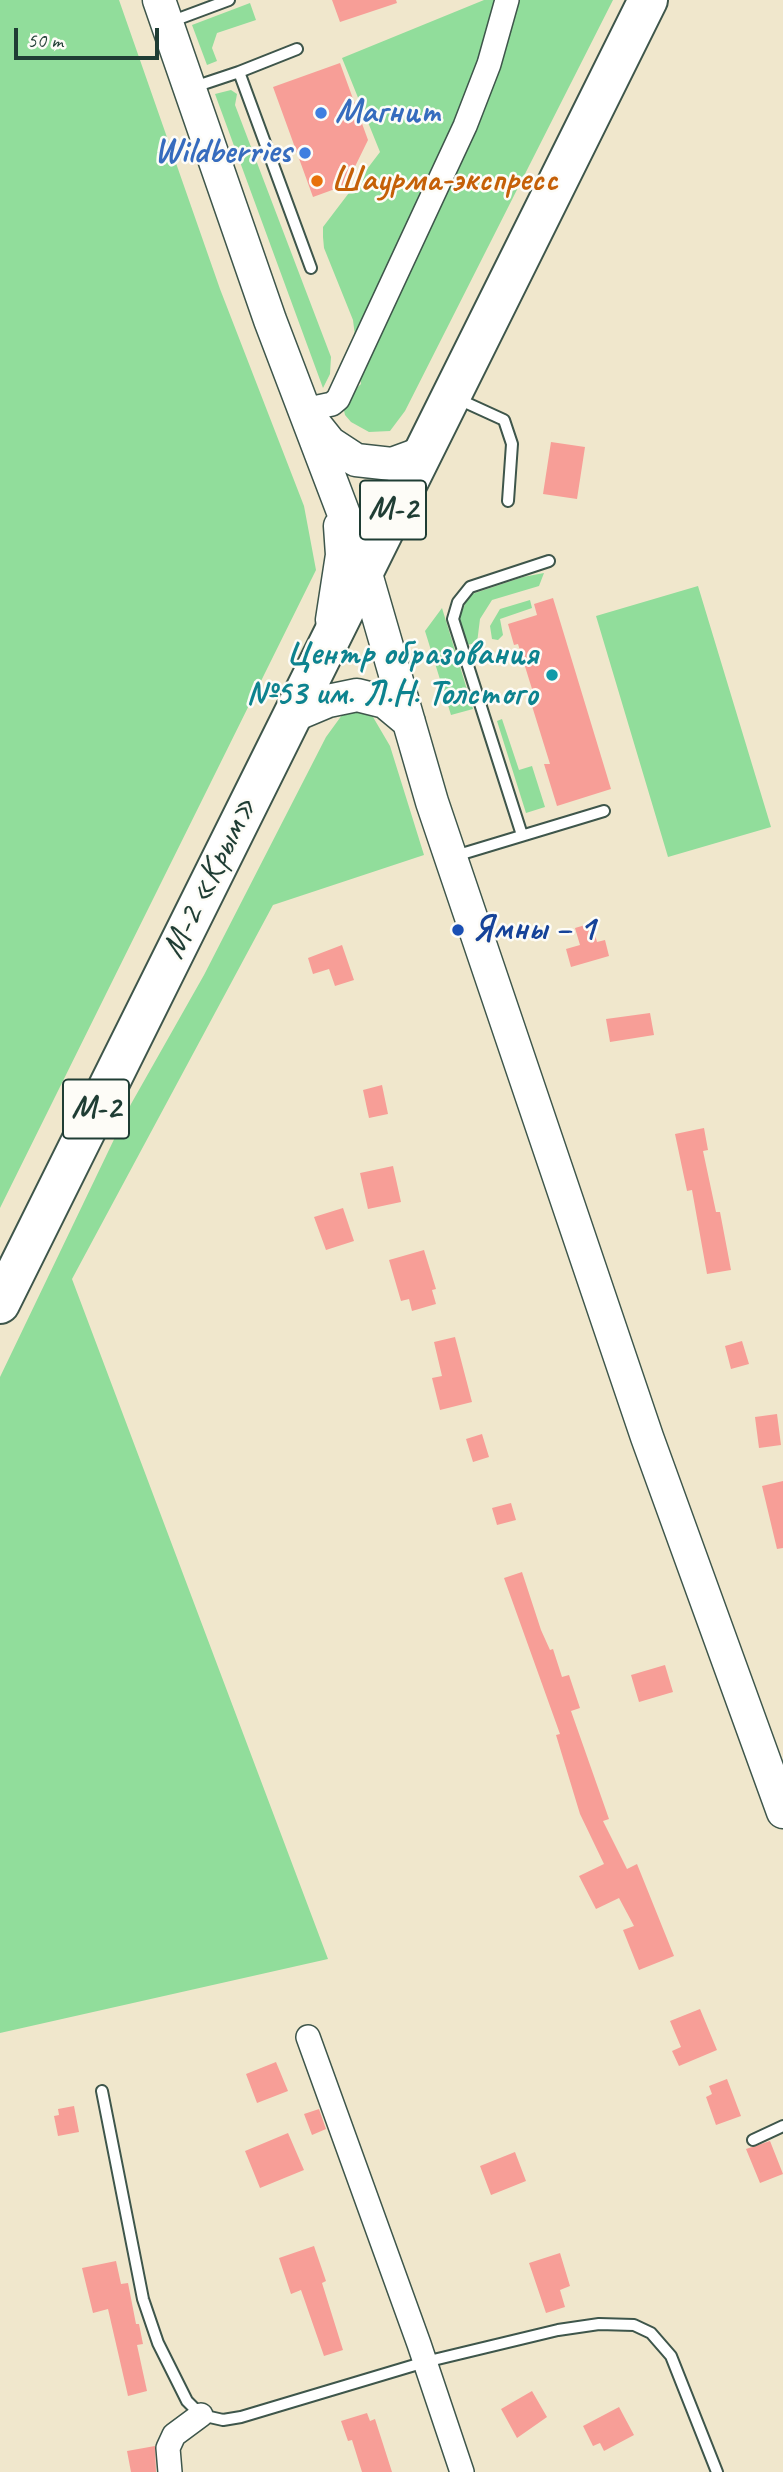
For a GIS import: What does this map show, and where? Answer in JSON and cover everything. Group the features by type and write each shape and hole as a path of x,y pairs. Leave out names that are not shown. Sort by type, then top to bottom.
{"highway":[{"name":"М-2","path":"422,453 648,0"},
{"name":"М-2 «Крым»","path":"0,1304 422,453"}],"main road":[{"path":"163,12 304,410 364,567 409,722 452,856 647,1437 783,1812"},
{"path":"304,410 330,443 356,460 392,464 422,453"},
{"path":"329,638 342,555 337,496"},
{"path":"290,717 328,701 362,695 390,705 409,722"}],"street":[{"path":"304,410 332,404 338,399 465,126 489,64 507,0"},
{"path":"308,2037 462,2472"},
{"path":"170,2472 168,2448 174,2435 201,2416"}],"lane":[{"path":"163,12 225,0"},
{"path":"190,88 297,49"},
{"path":"239,72 311,268"},
{"path":"450,395 504,420 512,444 508,501"},
{"path":"522,835 453,619 458,602 470,587 549,561"},
{"path":"452,856 604,811"},
{"path":"102,2091 143,2299 158,2343 187,2401 201,2416 223,2420 241,2417 425,2362 578,2326 637,2326 656,2337 671,2356 717,2472"},
{"path":"753,2140 783,2126"}],"green space":[{"path":"0,0 119,0 220,289 304,506 316,570 0,1208"},
{"path":"484,0 613,0 405,411 390,431 369,432 351,422 345,415 343,406 347,397 361,384 353,320 324,248 323,237 323,227 380,152 342,58"},
{"path":"250,3 256,20 217,33 212,48 217,61 207,65 192,25"},
{"path":"231,90 237,94 235,105 331,357 330,374 323,388 215,94"},
{"path":"544,573 539,586 492,600 480,619 477,643 466,645 459,618 469,595"},
{"path":"698,586 771,827 668,857 596,616"},
{"path":"530,600 532,608 500,619 503,635 498,640 492,639 490,626 500,609"},
{"path":"442,608 473,709 451,715 425,631"},
{"path":"357,712 373,717 390,746 424,855 273,905 72,1279 328,1959 0,2033 0,1377 131,1104 204,975 326,737 342,715"},
{"path":"502,719 519,770 532,766 545,807 526,813 497,721"}],"building":[{"path":"332,0 396,0 397,3 340,22"},
{"name":"Магнит","path":"340,63 368,140 346,185 313,197 273,87"},
{"path":"551,442 585,447 577,499 543,494"},
{"name":"Центр образования №53 им. Л.Н. Толстого","path":"553,598 611,789 557,806 544,764 550,764 532,706 537,705 518,644 514,645 508,624 537,615 534,604"},
{"path":"592,923 597,942 605,940 609,956 571,967 566,949 580,945 575,928"},
{"path":"342,945 354,980 335,986 329,969 313,974 308,958"},
{"path":"650,1013 654,1035 610,1042 606,1019"},
{"path":"382,1085 388,1114 369,1118 363,1090"},
{"path":"704,1128 708,1150 703,1151 716,1212 720,1212 731,1270 707,1274 692,1190 687,1191 675,1134"},
{"path":"393,1166 401,1202 368,1209 360,1173"},
{"path":"343,1208 354,1241 326,1250 314,1217"},
{"path":"424,1250 436,1289 432,1290 436,1304 412,1311 409,1299 401,1301 389,1260"},
{"path":"455,1337 472,1402 440,1410 432,1378 442,1376 434,1342"},
{"path":"742,1341 749,1364 731,1369 725,1346"},
{"path":"777,1414 781,1445 759,1448 755,1417"},
{"path":"482,1434 489,1457 473,1462 466,1439"},
{"path":"783,1481 783,1548 777,1549 762,1486"},
{"path":"511,1503 516,1520 497,1525 492,1508"},
{"path":"522,1572 541,1630 550,1650 553,1649 562,1677 569,1675 580,1708 571,1711 609,1819 603,1821 627,1869 637,1864 674,1956 639,1970 623,1930 634,1926 619,1898 596,1909 579,1876 604,1864 580,1814 556,1735 560,1734 504,1578"},
{"path":"665,1665 673,1692 639,1702 631,1675"},
{"path":"700,2009 717,2050 679,2066 672,2051 681,2047 670,2021"},
{"path":"276,2062 288,2091 257,2103 246,2074"},
{"path":"727,2079 741,2116 716,2125 706,2097 712,2094 709,2086"},
{"path":"74,2106 79,2132 58,2136 54,2116 59,2115 58,2109"},
{"path":"319,2109 326,2129 312,2135 304,2114"},
{"path":"288,2133 304,2170 260,2188 245,2151"},
{"path":"770,2141 783,2174 760,2183 746,2149"},
{"path":"515,2152 526,2181 491,2195 480,2166"},
{"path":"314,2246 326,2281 322,2283 343,2350 324,2356 301,2290 291,2294 279,2258"},
{"path":"560,2253 570,2286 560,2290 565,2307 546,2313 529,2263"},
{"path":"116,2261 121,2284 128,2283 143,2344 137,2345 147,2391 128,2396 108,2309 93,2313 82,2268"},
{"path":"532,2391 547,2417 517,2438 501,2409"},
{"path":"619,2407 634,2435 604,2451 600,2443 593,2446 583,2426"},
{"path":"367,2413 370,2421 375,2419 392,2472 362,2472 352,2440 348,2441 341,2421"},
{"path":"155,2446 156,2472 131,2472 127,2451"}],"place":[{"name":"Магнит","path":"321,113"},
{"name":"Wildberries","path":"305,153"},
{"name":"Шаурма-экспресс","path":"317,181"},
{"name":"Центр образования №53 им. Л.Н. Толстого","path":"552,675"},
{"name":"Ямны – 1","path":"458,930"}]}
